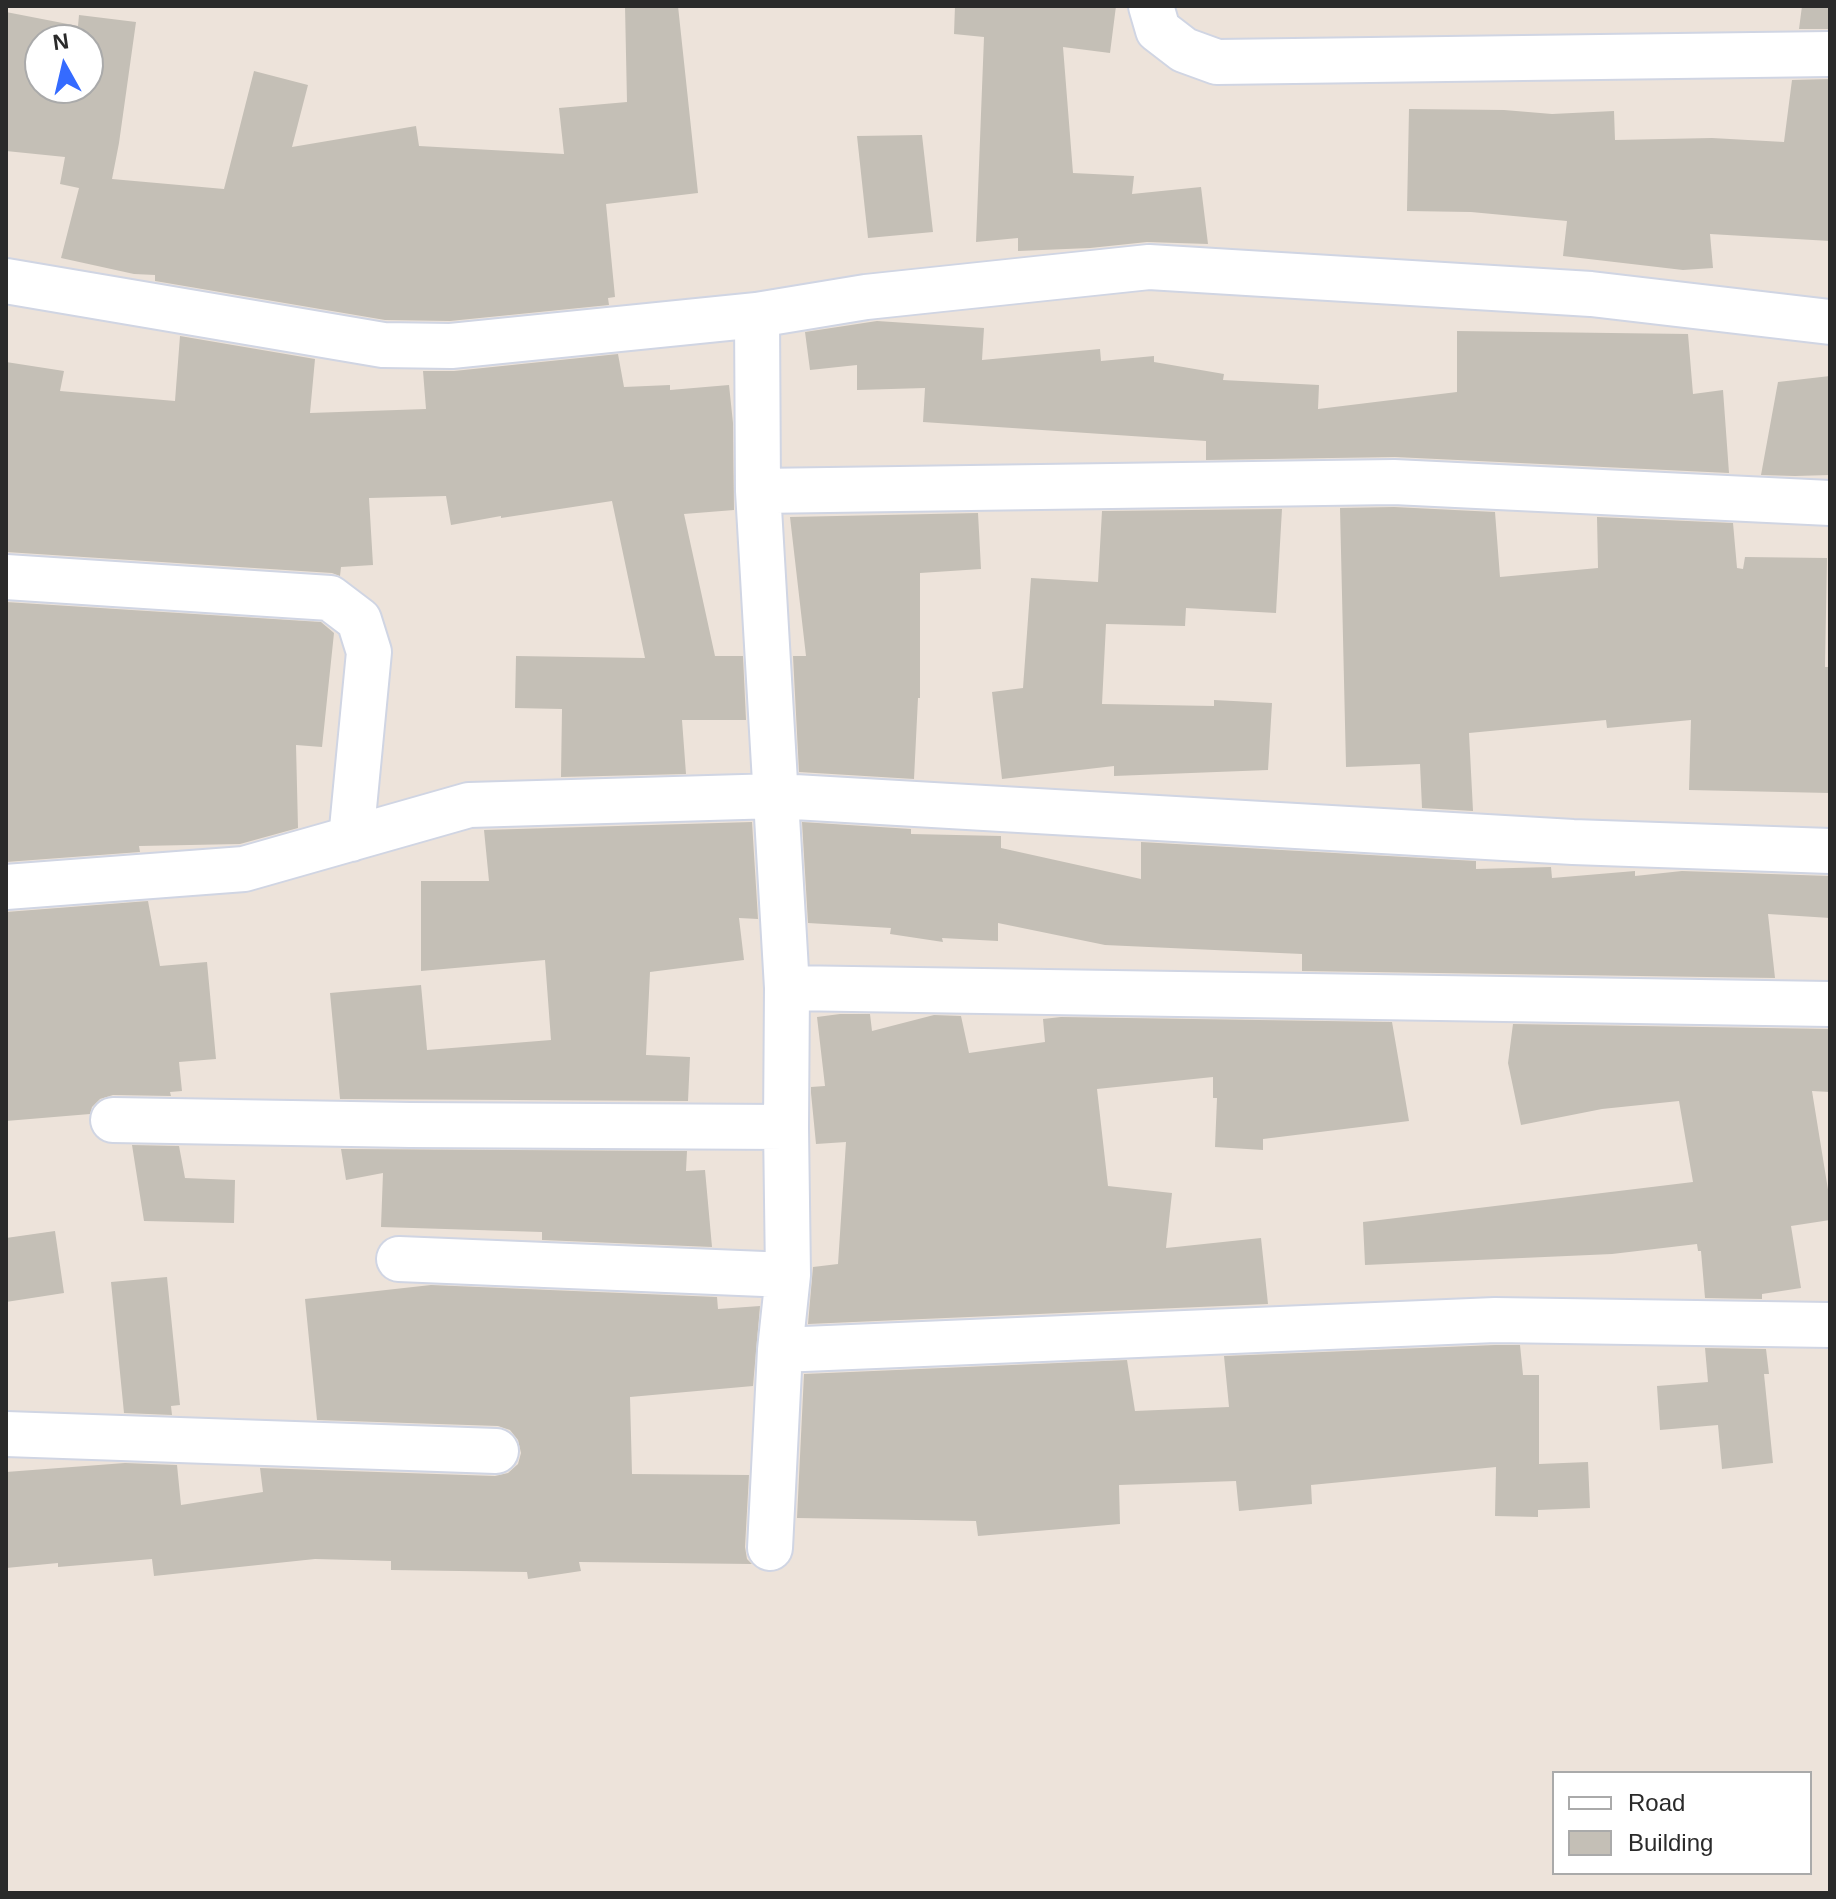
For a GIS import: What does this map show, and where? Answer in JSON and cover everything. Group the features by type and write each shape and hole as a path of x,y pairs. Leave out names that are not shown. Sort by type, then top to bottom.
{"street":[{"path":"1151,6 1158,30 1184,50 1217,62 1830,54"},
{"path":"6,281 383,345 451,346 757,315 866,297 1149,267 1591,294 1830,322"},
{"path":"757,315 758,491 787,988 788,1275 780,1350 770,1548"},
{"path":"758,491 1394,482 1830,503"},
{"path":"6,577 330,598 359,620 369,652 351,839"},
{"path":"6,887 244,869 469,805 777,796 1573,842 1830,851"},
{"path":"787,988 1830,1004"},
{"path":"113,1120 786,1127"},
{"path":"399,1259 788,1275"},
{"path":"780,1350 1495,1320 1830,1325"},
{"path":"6,1434 496,1451"}],"building":[{"path":"625,6 678,6 698,193 606,204 615,297 608,298 609,305 450,321 385,320 155,281 155,275 134,274 61,258 79,188 60,184 65,157 6,151 6,12 68,24 24,24 24,104 104,104 104,24 78,24 79,15 136,22 112,179 224,189 254,71 308,85 292,147 416,126 419,146 564,154 559,108 627,102"},
{"path":"955,6 1116,6 1110,53 1063,47 1073,173 1134,176 1132,194 1201,187 1208,244 1147,242 1018,251 1018,238 976,242 984,37 954,34"},
{"path":"1802,6 1830,6 1830,29 1799,29"},
{"path":"1830,79 1830,241 1710,234 1713,268 1683,270 1563,256 1567,221 1471,212 1407,211 1409,109 1552,114 1614,111 1615,140 1712,138 1784,142 1792,80"},
{"path":"922,135 933,232 868,238 857,136"},
{"path":"877,321 984,328 982,360 1100,349 1101,361 1154,356 1154,362 1224,374 1223,380 1319,385 1318,409 1457,392 1457,331 1688,334 1693,394 1723,390 1729,473 1395,457 1206,460 1206,441 923,422 925,388 857,390 857,365 810,370 805,332"},
{"path":"180,336 315,359 310,413 426,409 423,371 454,371 618,354 624,387 670,385 670,390 729,385 733,423 734,510 684,514 715,656 743,656 746,720 682,720 686,774 561,777 562,709 515,708 516,656 645,658 612,501 451,525 446,496 369,498 373,565 341,567 340,576 332,573 6,552 6,362 64,371 60,391 175,401"},
{"path":"1830,376 1830,475 1761,475 1778,382"},
{"path":"1340,508 1495,512 1500,577 1598,568 1597,517 1733,523 1737,568 1743,569 1745,557 1827,558 1825,667 1830,667 1830,793 1689,790 1691,720 1607,728 1606,720 1469,733 1473,811 1422,808 1420,764 1346,767"},
{"path":"1282,509 1276,613 1186,608 1185,626 1106,624 1102,704 1214,706 1214,700 1272,703 1268,770 1114,776 1114,766 1002,779 992,692 1023,688 1031,578 1098,582 1102,511"},
{"path":"978,513 981,569 920,573 920,698 914,779 799,772 793,656 806,656 790,517"},
{"path":"6,602 321,622 334,633 322,747 296,745 298,828 240,844 139,846 140,852 6,862"},
{"path":"752,822 758,919 739,918 744,960 650,972 646,1055 690,1057 688,1101 340,1099 330,993 421,985 427,1050 551,1040 545,960 421,971 421,881 489,881 484,830"},
{"path":"802,822 911,829 911,834 1001,836 1001,848 1141,879 1141,842 1476,861 1476,869 1551,867 1552,878 1635,871 1635,876 1682,871 1830,876 1830,918 1768,914 1775,978 1302,971 1302,954 1105,945 998,923 998,941 942,938 943,942 890,934 891,928 808,923"},
{"path":"148,901 160,966 207,962 216,1059 179,1062 182,1091 170,1092 171,1096 113,1095 100,1099 90,1114 6,1121 6,912"},
{"path":"870,1014 872,1031 934,1015 961,1016 969,1053 1045,1042 1043,1019 1061,1017 1392,1022 1409,1121 1263,1139 1263,1150 1215,1147 1217,1098 1213,1098 1213,1077 1097,1089 1108,1186 1172,1193 1166,1248 1261,1238 1268,1304 808,1324 813,1267 838,1264 846,1142 816,1144 811,1087 825,1086 817,1017"},
{"path":"1513,1024 1830,1029 1830,1092 1812,1091 1830,1202 1830,1220 1791,1226 1801,1288 1762,1294 1762,1299 1705,1298 1701,1251 1698,1251 1697,1244 1612,1254 1365,1265 1363,1222 1693,1182 1679,1101 1602,1109 1521,1125 1508,1063"},
{"path":"132,1145 179,1146 185,1178 235,1180 234,1223 144,1221"},
{"path":"341,1149 687,1151 686,1171 705,1170 712,1247 542,1240 542,1232 381,1227 383,1173 346,1180"},
{"path":"55,1231 64,1293 6,1302 6,1238"},
{"path":"167,1277 180,1405 171,1406 172,1415 124,1413 111,1282"},
{"path":"431,1285 717,1297 718,1309 760,1306 753,1386 630,1397 632,1474 749,1475 745,1547 747,1559 752,1564 579,1562 581,1571 528,1579 527,1572 391,1570 391,1561 315,1559 154,1576 152,1559 6,1568 6,1472 125,1463 177,1465 181,1505 263,1492 260,1468 495,1476 508,1473 518,1464 521,1453 518,1440 510,1430 498,1426 317,1420 305,1299"},
{"path":"1520,1345 1523,1375 1539,1375 1539,1464 1588,1462 1590,1508 1538,1510 1538,1517 1495,1516 1496,1467 1311,1485 1312,1504 1239,1511 1236,1481 1119,1485 1120,1524 978,1536 976,1521 797,1518 804,1374 1127,1360 1135,1411 1229,1407 1224,1356"},
{"path":"1705,1348 1766,1349 1769,1374 1764,1374 1773,1463 1722,1469 1718,1425 1660,1430 1657,1386 1708,1382"}]}
